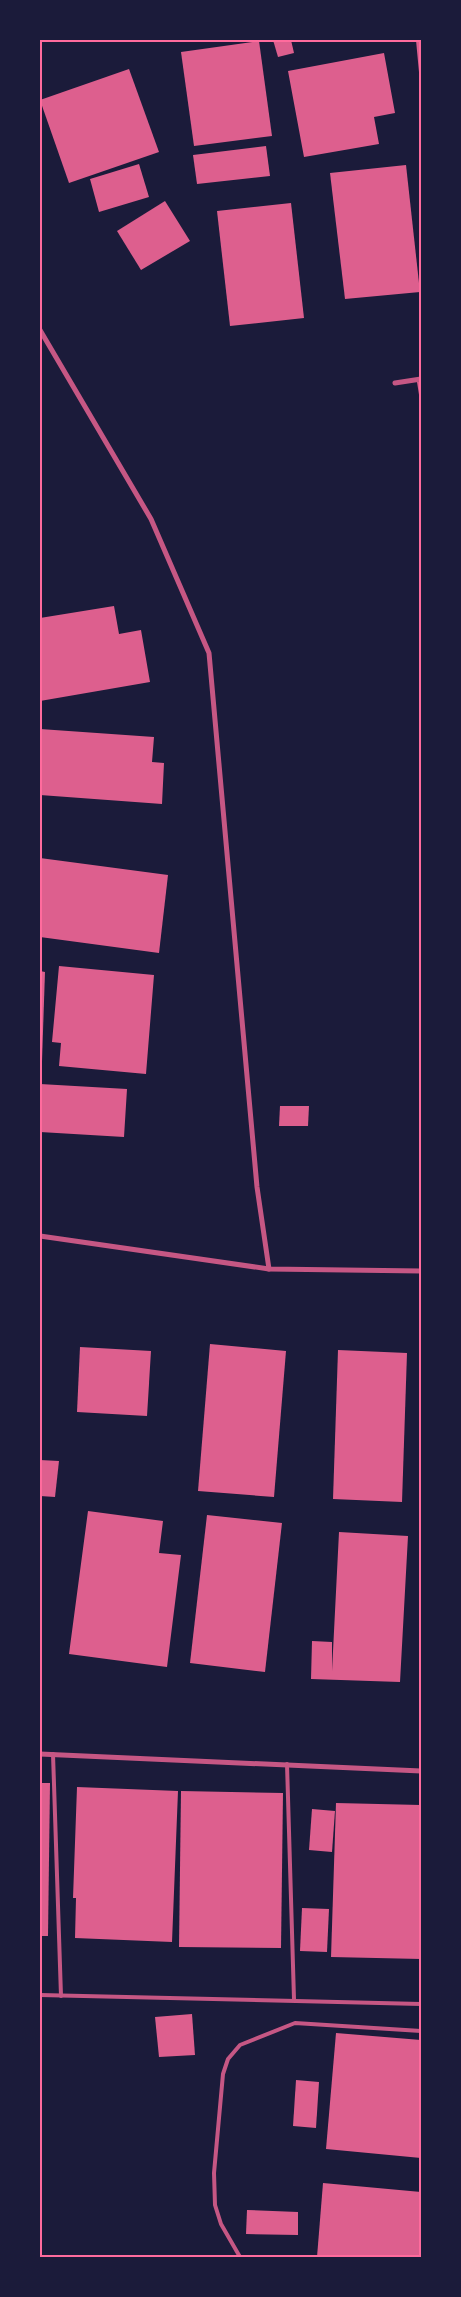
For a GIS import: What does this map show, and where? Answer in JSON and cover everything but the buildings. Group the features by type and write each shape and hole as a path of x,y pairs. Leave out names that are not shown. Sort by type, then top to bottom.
{"street":[{"path":"40,330 151,520 209,653 257,1187 270,1269"},
{"path":"395,383 421,379"},
{"path":"40,1236 270,1269 421,1271"},
{"path":"40,1754 421,1771"}],"lane":[{"path":"53,1754 61,1996"},
{"path":"287,1764 294,1999"},
{"path":"40,1995 294,1999 421,2004"},
{"path":"240,2257 221,2224 215,2205 214,2173 223,2074 228,2059 240,2045 295,2023 421,2031"}]}
